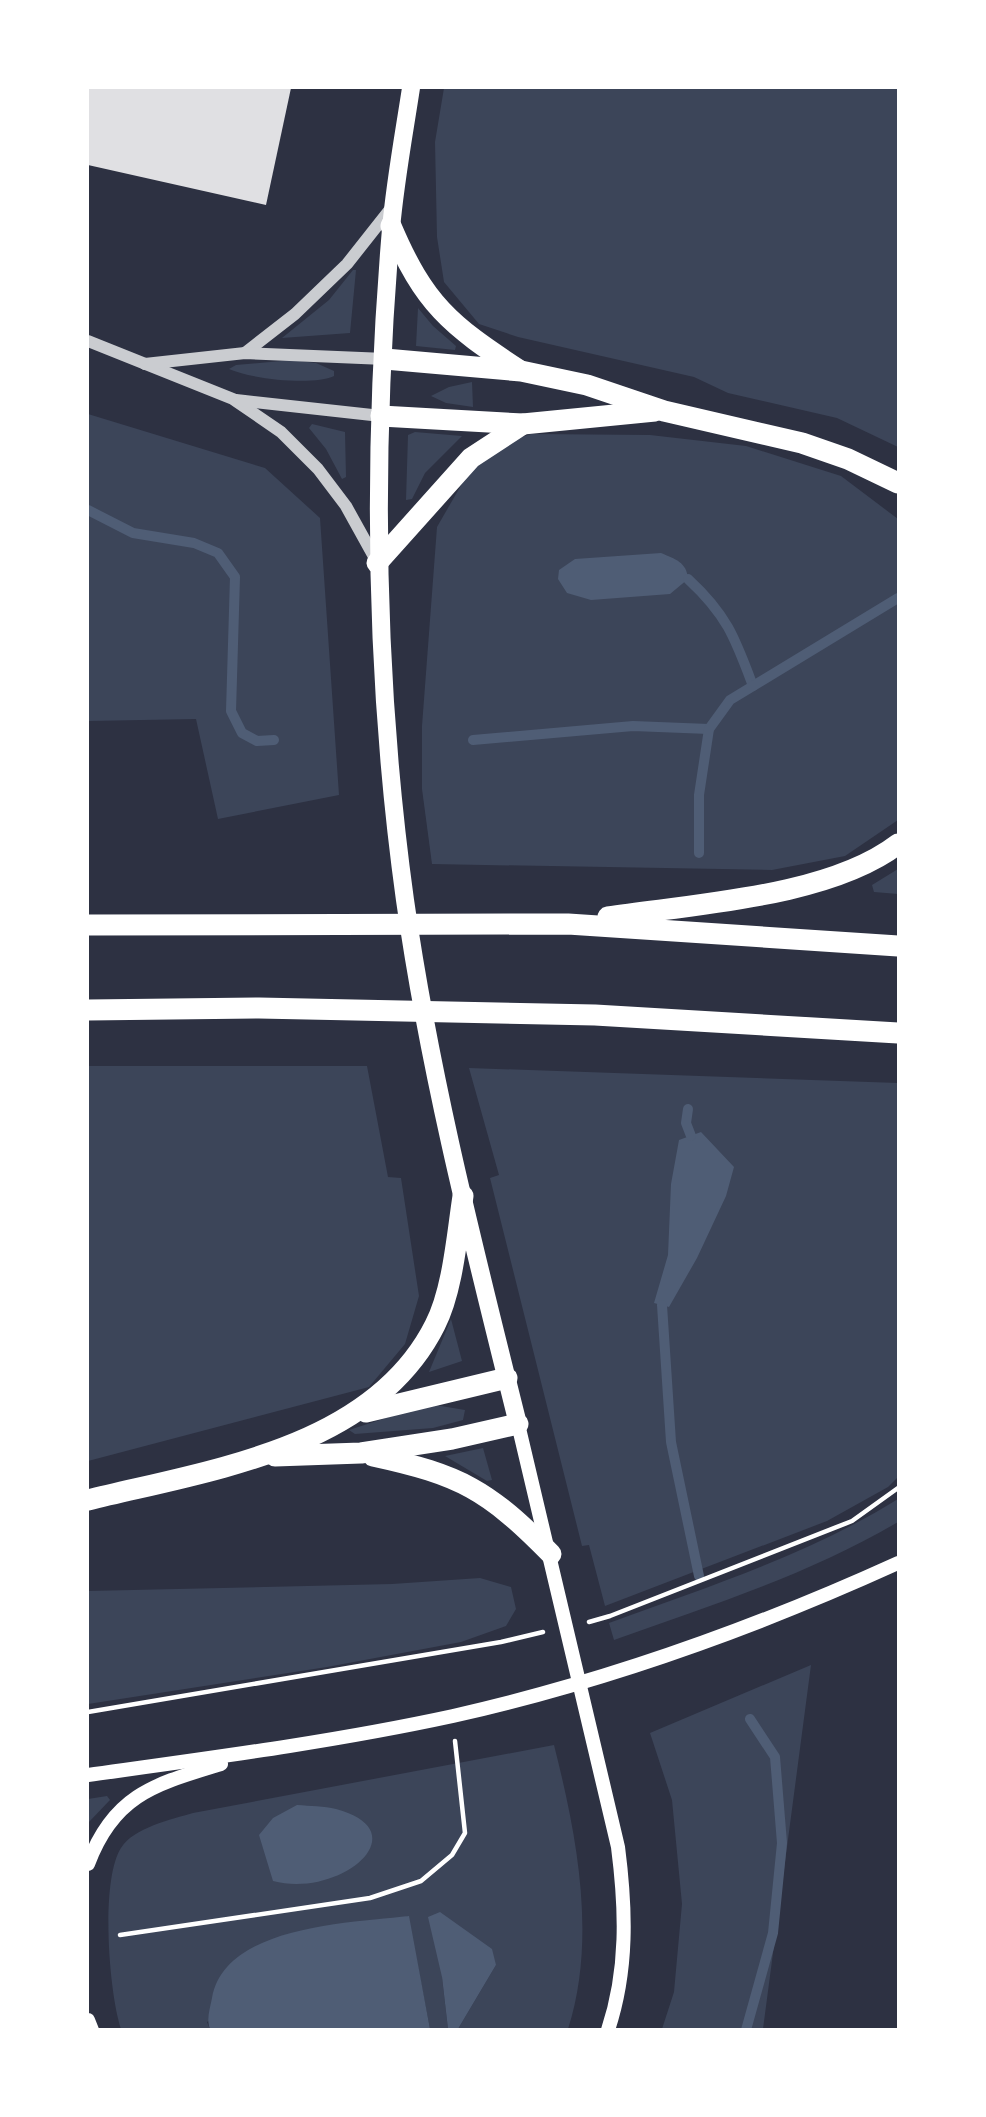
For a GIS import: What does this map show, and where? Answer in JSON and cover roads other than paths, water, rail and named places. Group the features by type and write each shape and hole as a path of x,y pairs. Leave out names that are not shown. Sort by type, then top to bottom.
{"highway":[{"path":"391,226 408,266 432,303 471,339 520,372"},
{"path":"385,359 520,372 587,385 664,411 802,443 848,459 898,484"},
{"path":"380,416 523,424 664,411"},
{"path":"377,563 471,458 523,424"},
{"path":"568,924 791,889 841,875 883,855 898,844"},
{"path":"88,925 568,924 898,946"},
{"path":"88,1010 259,1008 595,1015 898,1033"},
{"path":"88,1500 266,1456 353,1415 384,1394 410,1366 436,1324 452,1268 463,1196"},
{"path":"353,1415 507,1378"},
{"path":"266,1456 361,1453 452,1440 518,1424"},
{"path":"361,1453 431,1469 475,1488 509,1511 551,1554"}],"main road":[{"path":"411,88 391,226 380,416 377,563 383,698 393,796 420,987 455,1165 607,1793 625,1902 623,1966 608,2029"},
{"path":"88,1775 266,1750 452,1716 650,1662 806,1605 898,1563"},
{"path":"88,1864 98,1837 124,1807 156,1784 266,1750"},
{"path":"88,2020 92,2029"}],"street":[{"path":"245,353 295,314 347,264 394,204"},
{"path":"88,341 233,399 281,432 318,469 346,506 377,563"},
{"path":"145,364 245,353 385,359"},
{"path":"233,399 380,416"}],"waterway":[{"path":"88,510 133,533 194,543 218,553 235,577 231,711 242,733 257,741 274,740"},
{"path":"688,579 721,616 741,654 753,686"},
{"path":"699,853 699,795 709,729 730,700 898,598"},
{"path":"473,740 633,726 709,729"},
{"path":"688,1109 686,1123 691,1136"},
{"path":"662,1305 671,1442 699,1576"},
{"path":"746,2030 773,1933 782,1843 775,1757 750,1719"}]}
